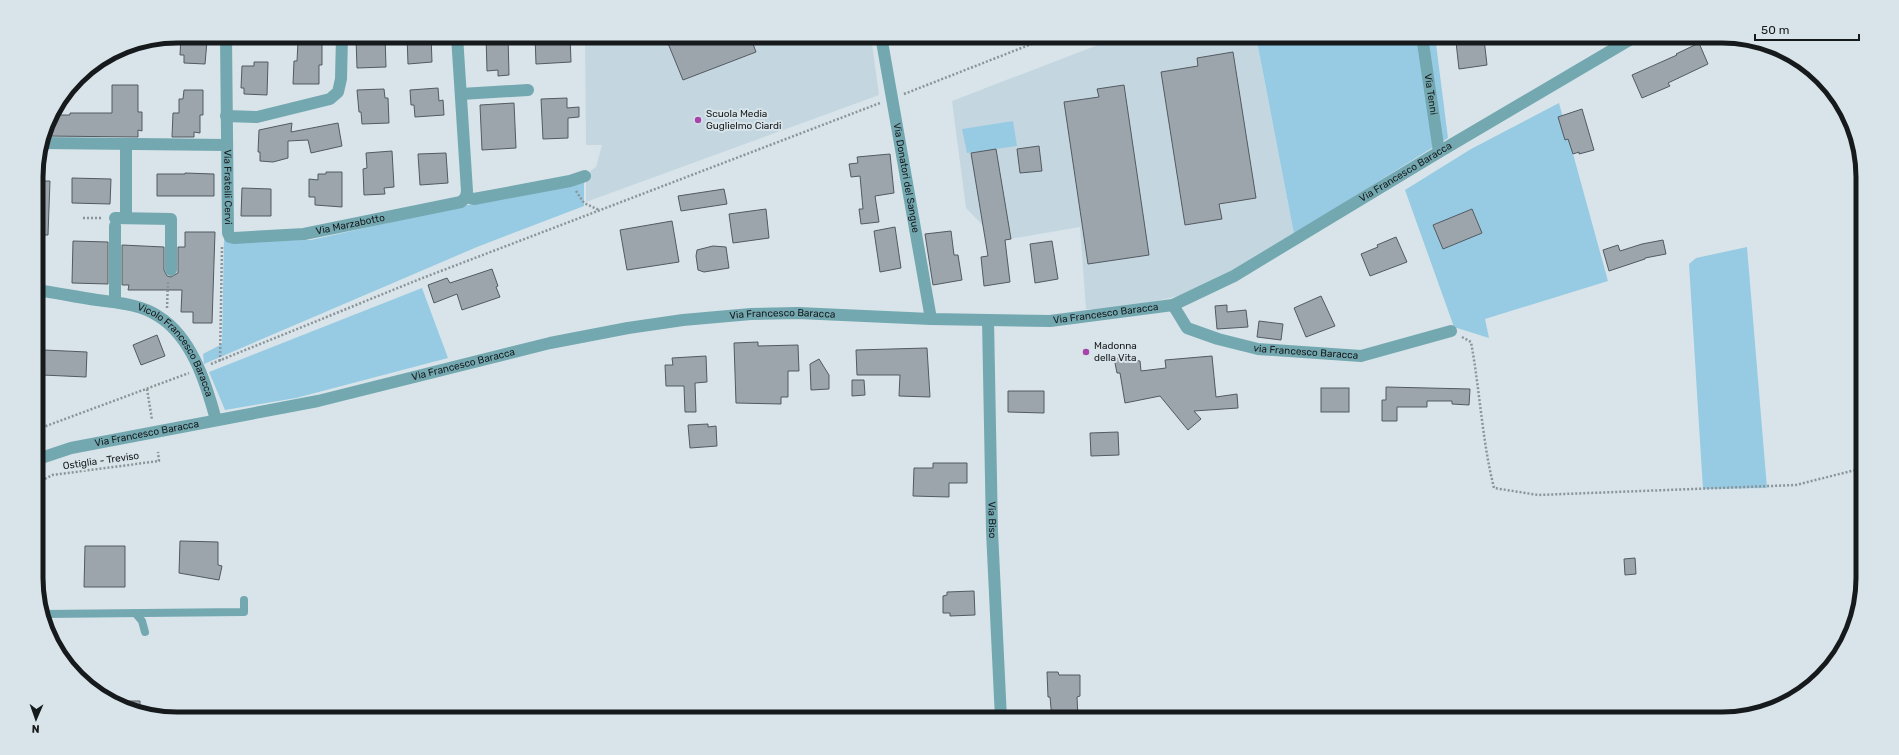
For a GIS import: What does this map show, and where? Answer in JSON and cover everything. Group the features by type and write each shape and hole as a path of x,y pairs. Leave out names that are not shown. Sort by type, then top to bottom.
{"street":[{"path":"226,43 227,145"},
{"path":"226,116 257,117 330,99 338,92 341,79 342,43"},
{"path":"457,43 466,197"},
{"name":"Via Donatori del Sangue","path":"882,43 931,320"},
{"name":"Via Tenni","path":"1423,43 1438,152"},
{"name":"Via Francesco Baracca","path":"43,457 71,448 318,401 550,343 667,322 751,314 798,314 931,320 1050,321 1173,305 1234,276 1438,152 1624,43"},
{"path":"461,94 528,90"},
{"name":"Via Fratelli Cervi","path":"48,143 227,145 228,233 230,237"},
{"path":"115,302 119,221 126,145"},
{"name":"Via Marzabotto","path":"230,237 304,234 461,202 466,197 474,199 570,181 585,176"},
{"path":"119,221 171,219 171,270"},
{"name":"Vicolo Francesco Baracca","path":"43,291 129,304 158,315 181,337 196,362 216,420"},
{"name":"via Francesco Baracca","path":"1173,305 1187,328 1218,340 1258,349 1361,356 1451,331"},
{"name":"Via Biso","path":"988,320 992,531 1001,712"}],"lane":[{"path":"48,614 244,612 244,600"},
{"path":"136,614 142,620 145,632"}],"path":[{"path":"209,365 420,279 892,99 1034,43"},
{"path":"570,181 584,203 600,210"},
{"path":"83,218 119,221"},
{"name":"Via Fratelli Cervi","path":"220,361 222,245 230,237"},
{"path":"167,308 168,272 171,270"},
{"path":"1451,331 1471,342 1479,382 1487,460 1494,488 1538,495 1796,485 1856,470"},
{"path":"43,427 191,372"},
{"path":"147,389 152,420"},
{"name":"Ostiglia - Treviso","path":"43,480 52,476 159,461 158,452"}],"shaded area":[{"name":"Scuola Media Guglielmo Ciardi","path":"585,43 872,43 879,95 586,202 586,174 596,167 602,145 586,145"},
{"path":"1103,43 1257,43 1294,234 1201,288 1174,297 1121,309 1086,309 1080,227 998,241 966,208 952,101"},
{"path":"1257,43 1436,43 1448,138 1294,234"},
{"path":"1559,103 1608,281 1485,319 1489,338 1454,327 1405,190 1471,149"},
{"path":"1013,121 1017,146 967,153 962,129"},
{"path":"584,179 584,206 477,247 204,364 203,354 222,344 224,239 242,241 311,240"},
{"path":"1747,247 1767,488 1703,489 1689,264 1696,258"},
{"path":"422,288 448,358 296,398 225,410 209,372"}],"building":[{"path":"181,43 207,43 205,64 184,63 184,55 180,55"},
{"path":"298,43 322,43 322,65 319,65 319,84 293,84 294,61 297,61"},
{"path":"356,43 385,43 386,67 357,68"},
{"path":"407,43 431,43 432,62 408,64"},
{"path":"486,43 508,43 509,75 498,76 498,70 487,71"},
{"path":"535,43 570,43 571,62 536,64"},
{"path":"668,43 753,43 756,52 683,80"},
{"path":"1456,43 1484,43 1487,65 1459,69"},
{"path":"1699,43 1708,64 1668,83 1670,86 1642,98 1632,75 1677,55 1676,54"},
{"path":"1233,52 1256,198 1219,204 1222,219 1185,225 1161,72 1198,66 1197,58"},
{"path":"254,62 268,62 267,95 244,94 244,88 241,88 242,66 254,66"},
{"path":"112,85 138,85 138,112 142,112 142,131 138,130 138,137 50,136 58,115 70,115 70,113 112,113"},
{"path":"1124,85 1149,255 1088,264 1064,102 1099,97 1097,89"},
{"path":"438,88 439,101 443,100 444,115 415,117 414,105 411,105 410,90"},
{"path":"384,89 385,98 388,98 389,123 362,124 361,112 359,112 357,90"},
{"path":"184,90 203,90 203,115 200,115 200,133 194,132 194,137 172,137 173,113 179,113 179,99 183,99"},
{"path":"567,98 567,108 579,107 579,117 568,118 568,138 543,139 541,99"},
{"path":"514,103 516,148 482,150 480,105"},
{"path":"1582,109 1594,150 1573,154 1568,139 1565,140 1558,117"},
{"path":"292,123 291,132 338,123 342,146 311,153 308,140 288,141 288,158 273,162 260,161 260,152 258,152 259,130"},
{"path":"1039,146 1042,171 1020,173 1017,149"},
{"path":"996,149 1011,239 1005,240 1010,282 984,286 981,257 988,256 971,153"},
{"path":"392,151 394,187 384,188 385,194 364,195 363,169 367,168 366,153"},
{"path":"446,153 448,183 420,185 418,154"},
{"path":"890,154 894,193 875,196 879,222 861,224 859,209 863,209 860,176 851,177 849,164 858,163 857,157"},
{"path":"326,172 342,172 342,207 315,205 315,197 309,197 309,179 318,180 318,174 326,174"},
{"path":"157,174 214,174 214,196 157,196"},
{"path":"72,178 111,179 110,204 72,203"},
{"path":"43,181 50,181 48,235 43,235"},
{"path":"242,188 271,189 271,216 241,216"},
{"path":"724,189 727,204 681,211 678,196"},
{"path":"766,209 769,238 733,243 729,214"},
{"path":"1472,209 1482,233 1443,249 1433,225"},
{"path":"672,221 679,262 627,270 620,230"},
{"path":"895,227 901,268 880,272 874,231"},
{"path":"951,231 954,255 958,255 962,280 933,285 925,234"},
{"path":"185,232 215,232 212,323 193,323 193,312 181,312 182,290 128,290 129,285 122,285 122,245 164,247 164,270 167,276 171,277 178,273 178,247 185,247"},
{"path":"1396,237 1407,262 1370,276 1361,254"},
{"path":"1663,240 1666,254 1645,258 1609,271 1603,250 1618,245 1620,251 1642,244"},
{"path":"73,241 108,242 108,284 72,283"},
{"path":"1052,241 1058,279 1035,283 1030,244"},
{"path":"713,246 726,247 729,268 704,272 698,270 696,256 697,250"},
{"path":"492,269 500,297 462,310 457,294 434,303 428,285 447,278 450,283"},
{"path":"1321,296 1335,326 1306,337 1294,308"},
{"path":"1227,305 1227,312 1246,310 1248,327 1217,329 1215,306"},
{"path":"1259,321 1283,324 1281,340 1257,337"},
{"path":"157,335 165,356 141,365 133,345"},
{"path":"758,342 758,346 798,345 799,371 788,371 788,397 781,397 781,404 736,403 734,343"},
{"path":"927,348 930,397 899,396 900,375 857,375 856,350"},
{"path":"44,350 87,352 86,377 43,375"},
{"path":"706,356 707,382 695,383 696,412 685,412 684,386 666,386 665,365 673,365 672,358"},
{"path":"1212,356 1216,397 1237,394 1238,408 1194,411 1201,419 1188,430 1160,396 1125,403 1120,373 1117,373 1114,358 1140,361 1141,371 1166,368 1165,360"},
{"path":"819,359 829,375 829,389 811,390 810,364"},
{"path":"852,380 864,380 865,395 852,396"},
{"path":"1386,387 1470,389 1469,405 1452,404 1452,401 1427,401 1427,407 1397,407 1397,421 1382,421 1382,400 1386,400"},
{"path":"1321,388 1349,388 1349,412 1321,412"},
{"path":"1008,391 1044,391 1044,413 1008,412"},
{"path":"708,424 708,427 716,426 717,446 690,448 688,425"},
{"path":"1118,432 1119,455 1091,456 1090,433"},
{"path":"933,463 967,463 967,483 949,483 949,497 913,496 914,468 933,468"},
{"path":"180,541 218,542 218,565 222,566 219,580 179,573"},
{"path":"85,546 125,546 125,587 84,587"},
{"path":"1635,558 1636,574 1625,575 1624,559"},
{"path":"974,591 975,615 950,616 950,613 943,613 943,596 947,595 947,592"},
{"path":"1047,672 1058,672 1059,675 1080,675 1080,696 1077,697 1078,712 1051,712 1050,697 1048,697"},
{"path":"125,701 140,701 140,706"}],"place":[{"name":"Scuola Media Guglielmo Ciardi","path":"698,120"},
{"name":"Madonna della Vita","path":"1086,352"}]}
